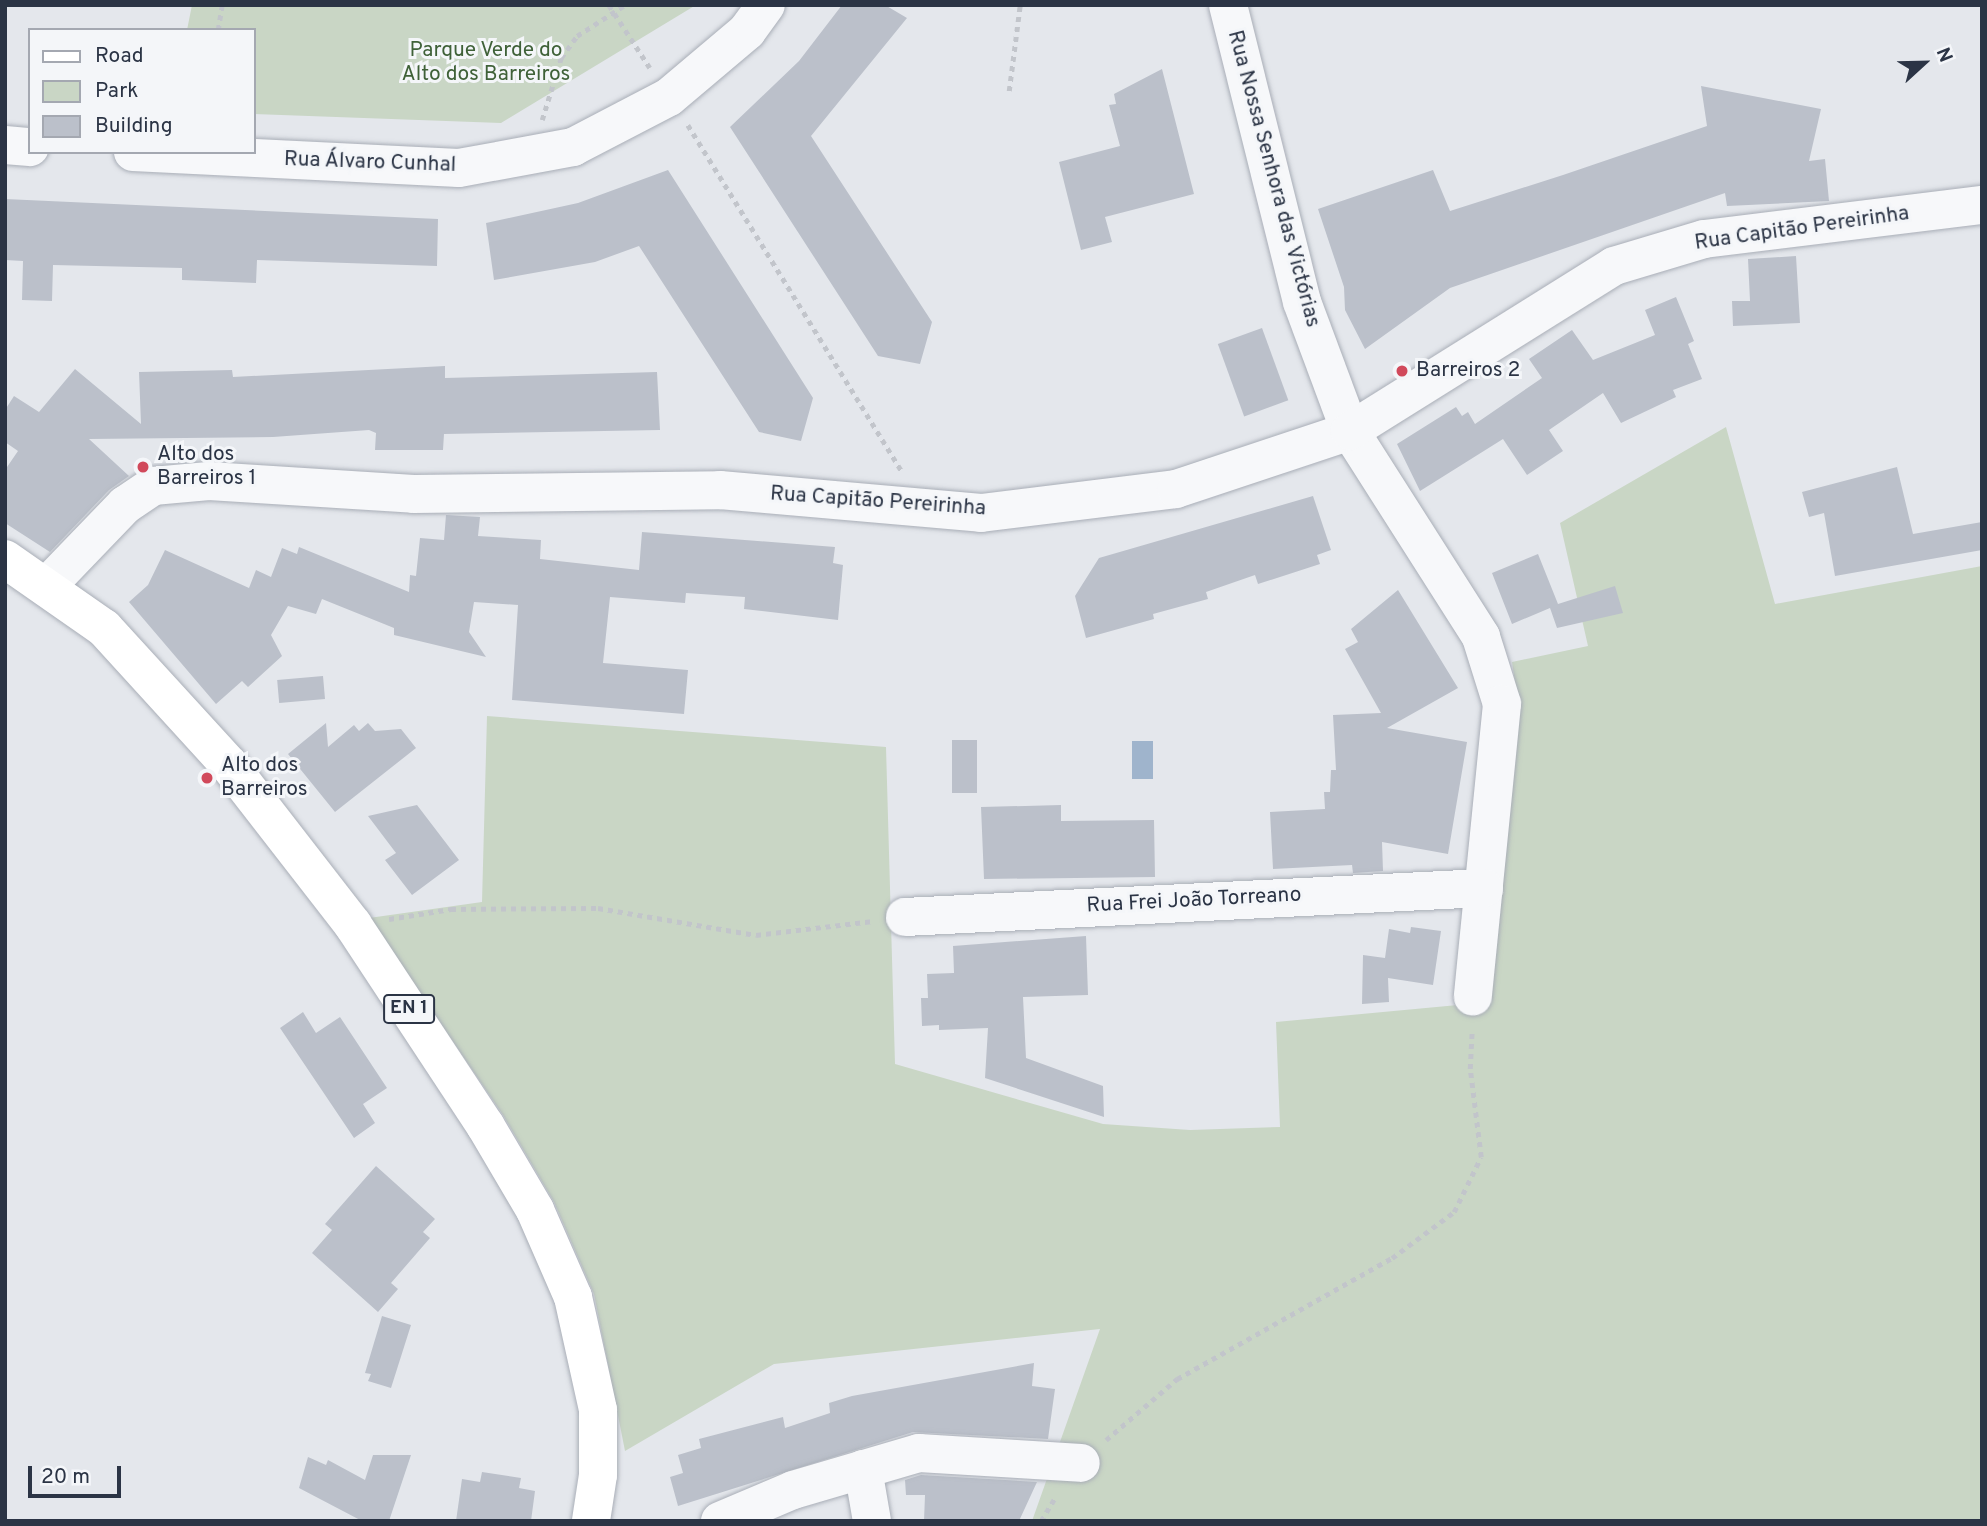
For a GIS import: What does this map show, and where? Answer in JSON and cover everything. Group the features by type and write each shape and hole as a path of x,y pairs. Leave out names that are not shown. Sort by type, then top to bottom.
{"main road":[{"name":"EN 1","path":"5,559 104,628 229,765 353,925 485,1125 535,1210 573,1297 597,1410 598,1475 592,1521"}],"street":[{"name":"Rua Álvaro Cunhal","path":"174,154 459,168 573,147 669,97 747,31 766,5"},
{"name":"Rua Nossa Senhora das Victórias","path":"1228,5 1302,302 1350,431"},
{"path":"5,145 28,147"},
{"name":"Rua Capitão Pereirinha","path":"46,587 125,505 153,486 209,481 414,494 720,490 981,513 1175,489 1350,431 1614,266 1704,239 1982,205"},
{"path":"1350,431 1481,637 1502,704 1473,997"},
{"name":"Rua Frei João Torreano","path":"905,917 1484,888"},
{"path":"720,1521 793,1490 919,1453 1081,1463"},
{"path":"863,1469 872,1521"}],"path":[{"path":"218,28 222,5"},
{"path":"543,114 561,58 577,36 611,8 625,5"},
{"path":"1009,91 1020,5"},
{"path":"611,8 650,68"},
{"path":"688,124 897,464"},
{"path":"353,925 451,909 598,908 756,935 905,917"},
{"path":"1081,1463 1177,1379 1392,1258 1454,1212 1482,1157 1470,1069 1473,997"}],"green space":[{"name":"Parque Verde do Alto dos Barreiros","path":"192,5 696,5 501,123 256,114 256,28 187,28"},
{"path":"1726,427 1775,604 1982,566 1982,1521 1032,1521 1100,1329 774,1364 625,1451 594,1294 554,1202 503,1115 369,918 482,902 487,716 886,747 895,1064 1103,1124 1190,1130 1280,1127 1276,1022 1490,1002 1518,703 1512,662 1588,646 1560,523"}],"water":[{"path":"1132,741 1153,741 1153,779 1132,779"}],"building":[{"path":"842,5 885,5 907,18 811,136 932,322 920,364 878,356 730,127 799,61"},
{"path":"1162,69 1194,194 1105,217 1112,242 1081,250 1059,162 1120,146 1109,105 1116,104 1114,94"},
{"path":"1701,86 1821,109 1809,161 1825,159 1829,201 1727,206 1725,193 1450,288 1365,349 1345,310 1344,287 1318,209 1433,170 1450,211 1563,175 1707,126"},
{"path":"668,170 813,398 801,441 759,432 639,246 595,262 494,280 486,223 578,203"},
{"path":"5,199 438,219 437,266 257,260 256,283 182,280 182,268 53,265 52,301 22,300 23,261 5,260"},
{"path":"1796,256 1800,323 1733,326 1732,301 1750,301 1748,259"},
{"path":"1676,297 1694,341 1688,344 1702,379 1673,390 1676,397 1621,423 1603,393 1549,430 1563,451 1527,475 1503,439 1420,491 1397,444 1456,407 1462,416 1468,412 1475,424 1542,378 1529,359 1572,330 1593,360 1655,335 1645,310"},
{"path":"1262,328 1288,400 1244,416 1218,344"},
{"path":"445,366 445,378 657,372 660,430 444,434 443,450 375,450 376,433 369,430 273,437 89,439 129,476 109,490 50,552 5,523 5,470 18,451 5,442 5,410 14,396 39,412 75,369 141,424 139,372 232,370 233,377"},
{"path":"1897,467 1913,534 1982,522 1982,550 1835,576 1824,513 1809,517 1802,492"},
{"path":"1313,496 1331,550 1317,555 1320,564 1258,584 1255,575 1206,592 1208,599 1153,614 1154,619 1086,638 1075,596 1099,558"},
{"path":"446,515 480,517 478,536 541,540 540,559 639,570 642,532 835,547 833,563 843,565 838,620 744,609 745,597 686,593 685,603 610,597 603,663 688,670 684,714 512,700 518,605 474,602 469,632 486,657 394,635 394,628 322,599 316,614 288,606 271,635 282,656 248,687 242,681 216,704 129,602 148,585 165,550 249,588 256,570 271,577 282,548 297,554 299,547 409,592 410,575 416,576 420,538 444,540"},
{"path":"1538,554 1558,604 1615,586 1623,613 1557,628 1550,608 1512,624 1492,573"},
{"path":"1398,590 1458,688 1387,728 1467,742 1448,854 1382,842 1383,871 1353,873 1352,865 1273,869 1270,812 1325,809 1324,792 1330,792 1331,770 1336,770 1333,715 1381,713 1345,649 1358,642 1351,629"},
{"path":"323,676 325,699 279,703 277,680"},
{"path":"326,723 328,747 354,725 359,731 368,723 375,731 401,729 416,748 335,812 288,754"},
{"path":"952,740 977,740 977,793 952,793"},
{"path":"417,805 459,860 412,895 385,860 396,853 368,816"},
{"path":"1061,805 1061,821 1154,820 1155,877 984,879 981,807"},
{"path":"1411,927 1441,931 1433,985 1388,978 1389,1002 1362,1004 1363,955 1385,958 1389,929 1410,933"},
{"path":"1086,936 1088,995 1023,997 1026,1058 1103,1086 1104,1117 985,1078 988,1028 939,1030 939,1025 922,1026 921,998 928,998 927,974 954,973 953,946"},
{"path":"303,1012 316,1033 340,1017 387,1088 363,1104 375,1123 354,1138 280,1028"},
{"path":"376,1166 435,1219 423,1232 430,1238 391,1283 398,1289 378,1312 312,1253 332,1230 325,1224"},
{"path":"382,1316 411,1325 391,1388 368,1381 371,1374 365,1373"},
{"path":"1034,1363 1032,1386 1055,1389 1048,1439 913,1432 678,1506 670,1477 683,1473 678,1455 701,1448 699,1439 783,1417 785,1428 830,1413 829,1403 852,1396"},
{"path":"373,1455 411,1455 389,1521 362,1521 299,1488 308,1457 326,1465 328,1460 365,1480"},
{"path":"482,1472 521,1478 519,1488 535,1491 531,1521 456,1521 462,1479 480,1482"},
{"path":"921,1475 1037,1482 1019,1521 924,1521 925,1495 906,1495 905,1480"}],"place":[{"name":"Barreiros 2","path":"1402,371"},
{"name":"Alto dos Barreiros 1","path":"143,467"},
{"name":"Alto dos Barreiros","path":"207,778"}]}
